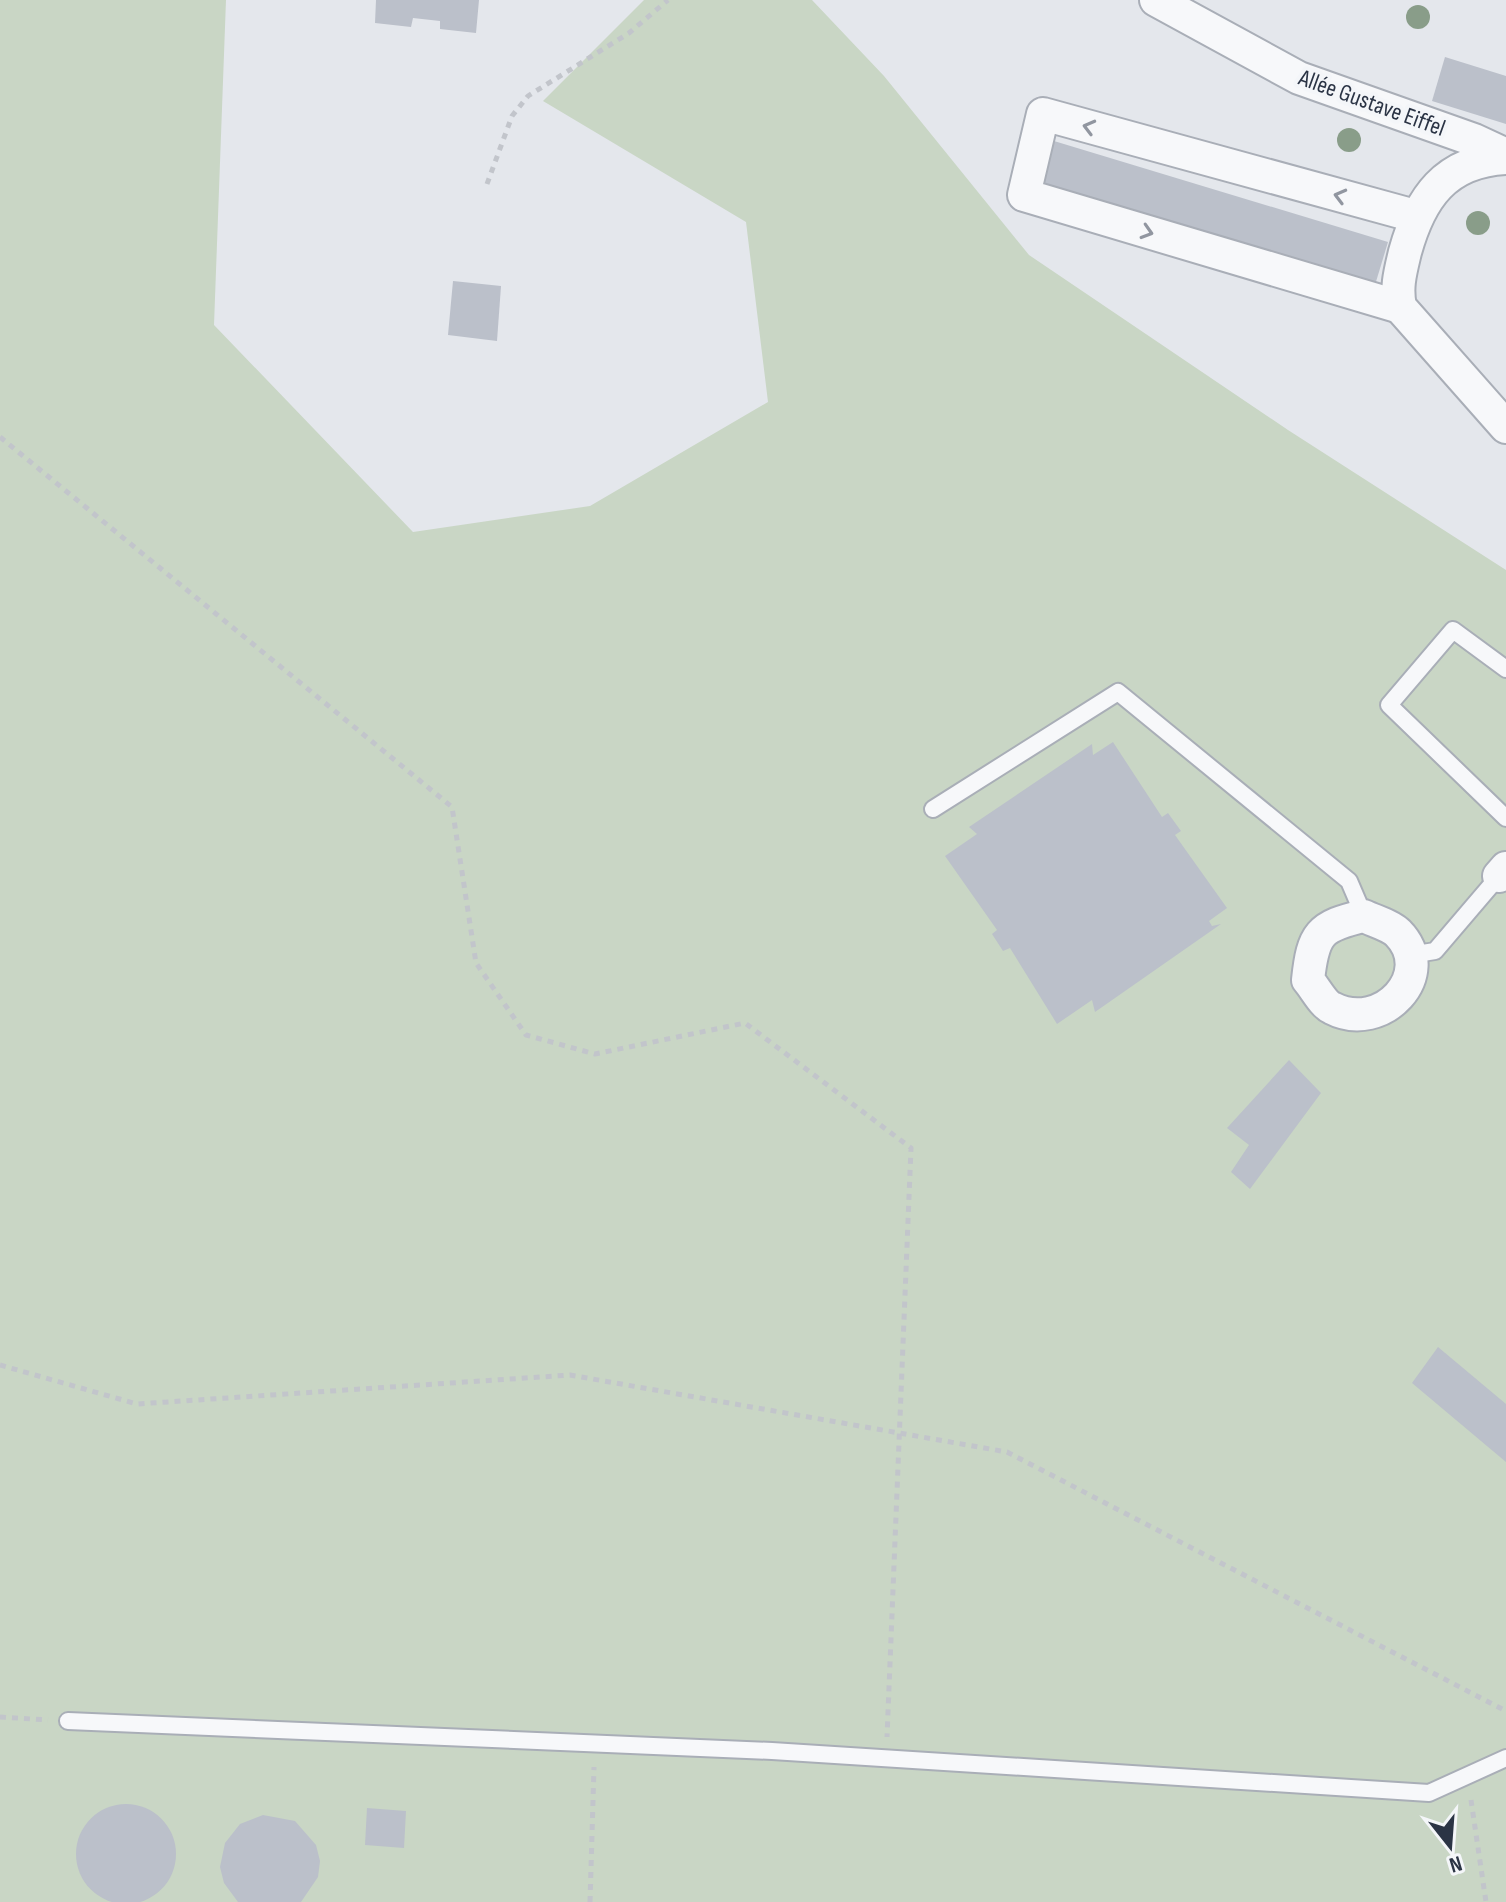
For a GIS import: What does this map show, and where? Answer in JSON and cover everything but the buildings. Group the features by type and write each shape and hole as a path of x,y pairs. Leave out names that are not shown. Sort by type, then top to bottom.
{"street":[{"name":"Allée Gustave Eiffel","path":"1156,0 1299,78 1474,140 1506,157"},
{"path":"1400,307 1024,195 1043,114 1415,216"},
{"path":"1506,157 1487,159 1453,173 1415,216 1396,286 1400,307 1506,427"},
{"path":"1364,916 1397,932 1410,955 1408,981 1393,1005 1363,1017 1330,1008 1308,980 1312,944 1332,923 1364,916"}],"lane":[{"path":"1506,669 1453,630 1389,705 1506,818"},
{"path":"933,809 1118,692 1349,881 1364,916"},
{"path":"1410,955 1435,951 1502,872"},
{"path":"68,1721 886,1757 1429,1793 1506,1758"}],"path":[{"path":"487,184 512,116 528,96 629,33 668,0"},
{"path":"0,437 452,807 476,963 526,1035 595,1054 745,1023 911,1148 886,1757"},
{"path":"0,1365 137,1404 570,1375 1007,1452 1506,1711"},
{"path":"0,1717 68,1721"},
{"path":"590,1902 595,1743"},
{"path":"1467,1776 1486,1902"}],"green space":[{"path":"0,0 226,0 214,325 413,532 590,506 768,402 746,222 543,101 644,0 812,0 884,76 1029,255 1288,430 1506,570 1506,1902 0,1902"}]}
